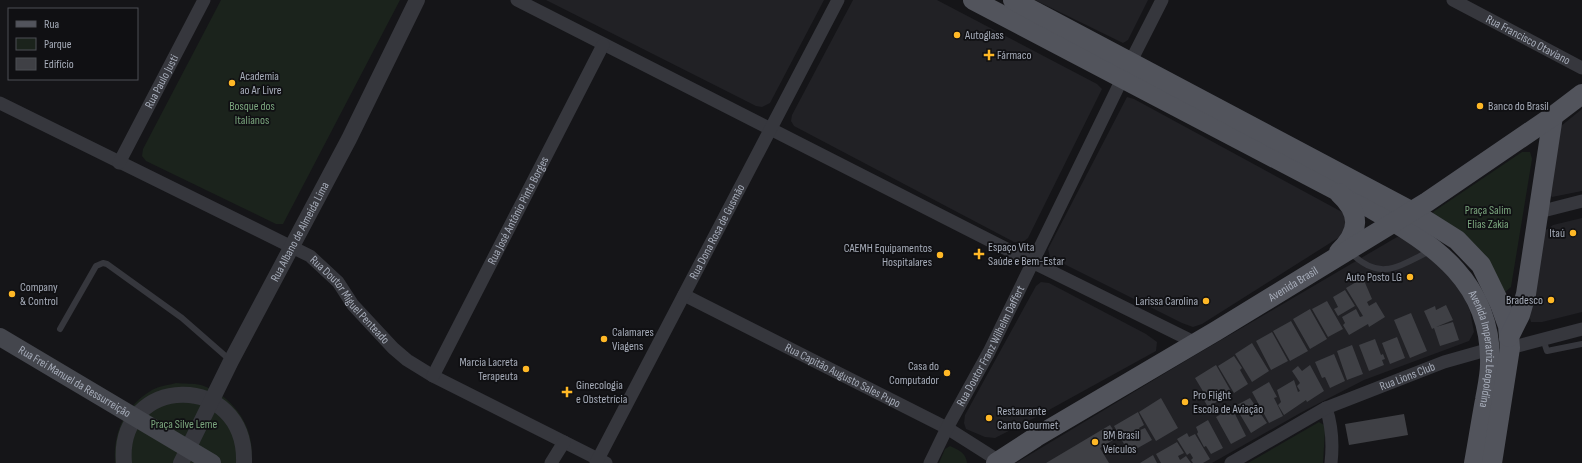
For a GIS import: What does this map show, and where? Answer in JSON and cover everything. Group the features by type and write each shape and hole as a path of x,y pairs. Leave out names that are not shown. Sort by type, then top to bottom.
{"main road":[{"path":"973,0 1126,70"},
{"path":"1014,0 1126,70"},
{"name":"Avenida Imperatriz Leopoldina","path":"1126,70 1394,221 1435,249 1448,260 1464,280 1477,301 1484,322 1490,349 1490,366 1474,463"},
{"name":"Avenida Imperatriz Leopoldina","path":"1126,70 1411,211 1457,240 1481,265 1500,304 1508,326 1509,342 1492,463"},
{"name":"Avenida Brasil","path":"998,462 1036,437 1196,343 1411,211 1553,116 1582,94"},
{"path":"1509,342 1520,315 1526,294 1553,116"},
{"path":"1330,261 1348,244 1352,235 1355,217 1350,204 1335,189"},
{"name":"Rua Frei Manuel da Ressurreição","path":"0,338 136,417 184,456 212,463"}],"street":[{"name":"Rua Paulo Justi","path":"119,163 204,0"},
{"name":"Rua Albano de Almeida Lima","path":"184,456 231,361 349,139 417,0"},
{"path":"517,0 1032,262 1196,343"},
{"name":"Rua Dona Rosa de Gusmão","path":"600,462 684,296 838,0"},
{"name":"Rua Doutor Franz Wilhelm Daffert","path":"930,463 947,428 989,352 1126,70 1162,0"},
{"name":"Rua Francisco Otaviano","path":"1453,0 1582,68"},
{"name":"Rua José Antônio Pinto Borges","path":"433,376 603,45"},
{"name":"Rua Doutor Miguel Penteado","path":"0,103 310,256 326,269 338,282 353,305 393,348 407,360 433,376 564,442 600,462"},
{"path":"1538,212 1582,201"},
{"name":"Rua Capitão Augusto Sales Pupo","path":"684,296 947,428 998,462"},
{"path":"1509,342 1543,339 1582,330"},
{"name":"Rua Lions Club","path":"1231,463 1326,408 1444,362 1490,349"},
{"path":"124,463 123,451 127,433 136,417 154,402 170,396 188,394 211,400 224,409 234,420 241,434 244,449 244,463"},
{"path":"1326,408 1330,420 1332,437 1331,463"},
{"path":"551,463 564,442"}],"lane":[{"path":"1348,250 1355,257 1374,268 1386,270 1398,267 1435,249"},
{"path":"60,329 96,266 103,263 107,264 182,318 231,361"},
{"path":"1543,339 1547,352 1582,344"}],"shaded area":[{"path":"546,0 824,0 770,103 762,107 756,106"},
{"path":"853,0 937,0 1097,84 1102,89 1028,238 1023,242 1014,242 794,126 791,121 792,115"},
{"path":"1035,0 1148,0 1128,40 1123,43"},
{"path":"1127,97 1134,99 1342,212 1347,219 1346,228 1338,238 1202,324 1193,327 1182,323 1050,257 1048,249"},
{"path":"1582,109 1582,191 1552,197 1548,193 1561,126"},
{"path":"1582,218 1582,312 1542,322 1531,322 1529,315 1543,232 1553,225"},
{"path":"1397,237 1405,238 1438,261 1462,292 1470,311 1474,332 1469,341 1364,380 1302,412 1212,463 1016,463 1187,360"},
{"path":"1041,282 1049,283 1146,334 1157,342 1156,351 995,438 985,437 966,429 964,423 965,415 1036,286"}],"green space":[{"name":"Bosque dos Italianos","path":"221,0 400,0 283,224 276,224 146,161 142,156 143,149"},
{"name":"Praça Salim Elias Zakia","path":"1522,152 1530,152 1532,159 1511,287 1503,294 1435,218 1433,212"},
{"name":"Praça Silve Leme","path":"176,383 201,385 213,390 232,405 246,426 250,438 252,450 251,463 115,463 116,441 119,430 128,412 143,396 152,390"},
{"path":"1319,422 1324,425 1325,430 1323,463 1248,463"},
{"path":"950,446 964,454 967,463 939,463 945,449"}],"building":[{"path":"1363,278 1372,299 1367,302 1369,306 1376,302 1385,317 1369,327 1368,324 1349,335 1343,325 1345,323 1342,317 1356,309 1360,317 1363,316 1346,288"},
{"path":"1345,290 1355,306 1338,316 1334,309 1338,307 1333,297"},
{"path":"1327,301 1343,329 1328,337 1312,309"},
{"path":"1446,305 1453,320 1436,327 1453,322 1459,340 1440,346 1434,328 1432,329 1424,311 1435,306 1436,310"},
{"path":"1310,309 1327,339 1310,349 1293,319"},
{"path":"1411,313 1427,351 1410,358 1394,320"},
{"path":"1291,321 1308,351 1290,361 1273,331"},
{"path":"1272,332 1288,361 1271,370 1256,341"},
{"path":"1397,337 1405,358 1390,364 1382,343"},
{"path":"1375,339 1381,355 1383,354 1385,359 1382,360 1384,365 1369,371 1359,345"},
{"path":"1252,343 1269,371 1252,382 1235,354"},
{"path":"1352,345 1363,374 1347,380 1337,351"},
{"path":"1334,354 1345,381 1330,388 1325,377 1322,378 1315,362"},
{"path":"1234,356 1242,368 1240,370 1248,384 1234,393 1218,366"},
{"path":"1216,365 1232,393 1208,407 1201,395 1204,393 1195,378"},
{"path":"1310,365 1324,391 1307,402 1306,400 1284,415 1278,405 1281,402 1277,390 1294,380 1298,392 1300,391 1297,386 1300,383 1292,371 1298,366 1302,371"},
{"path":"1269,382 1277,397 1274,398 1283,416 1269,423 1252,392"},
{"path":"1161,398 1178,428 1156,441 1139,412"},
{"path":"1250,398 1267,423 1251,433 1235,406"},
{"path":"1232,408 1246,436 1231,444 1216,417"},
{"path":"1138,412 1144,425 1139,428 1140,430 1145,428 1152,440 1129,453 1114,426"},
{"path":"1404,414 1408,435 1349,445 1345,424"},
{"path":"1208,420 1223,448 1211,454 1206,446 1204,447 1197,434 1198,432 1196,427"},
{"name":"BM Brasil Veículos","path":"1110,425 1118,437 1100,448 1109,463 1046,463"},
{"path":"1187,433 1189,437 1195,434 1210,459 1203,463 1193,463 1191,460 1193,458 1190,453 1187,455 1177,439"},
{"path":"1177,442 1184,453 1178,456 1180,460 1186,456 1191,463 1161,463 1156,454"},
{"path":"1153,455 1157,463 1140,463"}],"place":[{"name":"Autoglass","path":"957,35"},
{"name":"Fármaco","path":"989,55"},
{"name":"Academia ao Ar Livre","path":"232,83"},
{"name":"Banco do Brasil","path":"1480,106"},
{"name":"Itaú","path":"1573,233"},
{"name":"Espaço Vita Saúde e Bem-Estar","path":"979,254"},
{"name":"CAEMH Equipamentos Hospitalares","path":"940,255"},
{"name":"Auto Posto LG","path":"1410,277"},
{"name":"Company & Control","path":"12,294"},
{"name":"Bradesco","path":"1551,300"},
{"name":"Larissa Carolina","path":"1206,301"},
{"name":"Calamares Viagens","path":"604,339"},
{"name":"Marcia Lacreta Terapeuta","path":"526,369"},
{"name":"Casa do Computador","path":"947,373"},
{"name":"Ginecologia e Obstetrícia","path":"567,392"},
{"name":"Pro Flight Escola de Aviação","path":"1185,402"},
{"name":"Restaurante Canto Gourmet","path":"989,418"},
{"name":"BM Brasil Veículos","path":"1095,442"}]}
